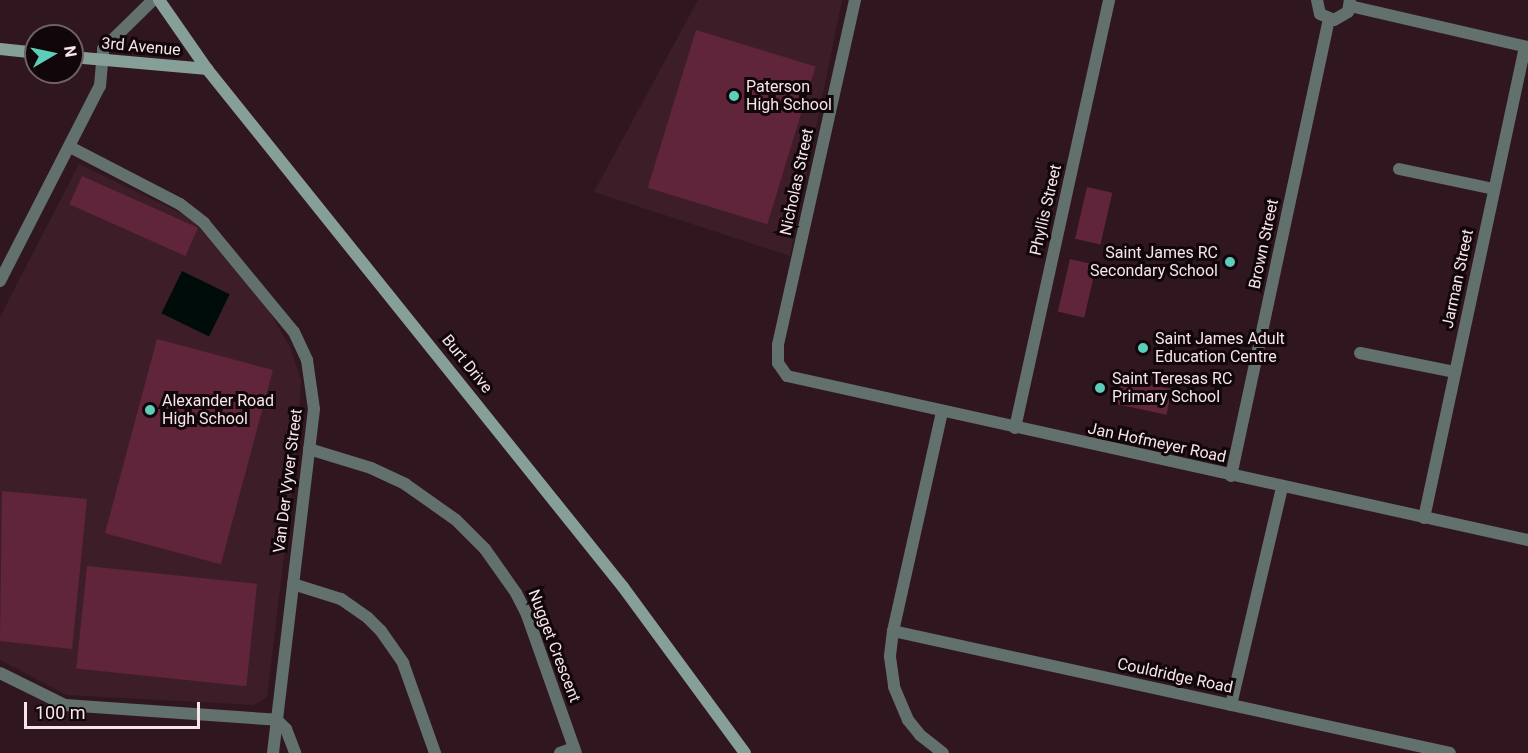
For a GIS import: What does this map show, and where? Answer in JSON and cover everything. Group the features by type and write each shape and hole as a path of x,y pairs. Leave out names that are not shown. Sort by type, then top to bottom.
{"street":[{"path":"0,281 100,86 101,60 107,44 153,0"},
{"name":"Burt Drive","path":"159,0 207,69 623,586 745,753"},
{"name":"Nicholas Street","path":"782,371 777,356 778,345 855,0"},
{"name":"Phyllis Street","path":"1015,428 1109,0"},
{"path":"1317,0 1320,14 1329,20 1345,16 1350,3 1526,47"},
{"name":"Brown Street","path":"1231,476 1329,20"},
{"name":"Jarman Street","path":"1424,518 1526,47"},
{"path":"0,49 24,52"},
{"name":"3rd Avenue","path":"84,58 207,69"},
{"name":"Van Der Vyver Street","path":"70,147 191,211 204,223 275,307 294,332 308,360 314,409 273,753"},
{"path":"1399,169 1494,189"},
{"path":"1360,353 1454,372"},
{"name":"Jan Hofmeyer Road","path":"782,371 794,380 1528,540"},
{"path":"942,412 893,630 891,673 900,704 920,735 943,753"},
{"name":"Nugget Crescent","path":"309,449 371,468 405,484 456,520 485,549 516,592 527,615 575,751"},
{"path":"1231,705 1282,487"},
{"path":"293,584 341,599 368,618 381,631 403,663 435,753"},
{"name":"Couldridge Road","path":"893,630 1450,753"},
{"path":"0,674 65,705 277,720 286,729 295,753"},
{"path":"560,753 575,751"}],"shaded area":[{"name":"Paterson High School","path":"698,0 842,0 790,256 594,192"},
{"path":"696,30 816,67 767,224 648,188"},
{"name":"Alexander Road High School","path":"79,164 191,218 268,309 290,347 301,380 298,440 267,697 255,705 67,695 0,660 0,317"},
{"path":"82,176 198,228 185,256 69,204"},
{"path":"1087,187 1112,193 1100,244 1075,239"},
{"path":"1070,259 1096,265 1084,318 1058,312"},
{"path":"182,271 230,294 209,336 161,313"},
{"path":"157,339 273,370 221,564 105,533"},
{"path":"1119,378 1172,389 1166,415 1114,403"},
{"path":"2,491 87,499 72,649 0,641"},
{"path":"87,566 257,584 246,686 76,668"}],"place":[{"name":"Paterson High School","path":"734,96"},
{"name":"Saint James RC Secondary School","path":"1230,262"},
{"name":"Saint James Adult Education Centre","path":"1143,348"},
{"name":"Saint Teresas RC Primary School","path":"1100,388"},
{"name":"Alexander Road High School","path":"150,410"}]}
